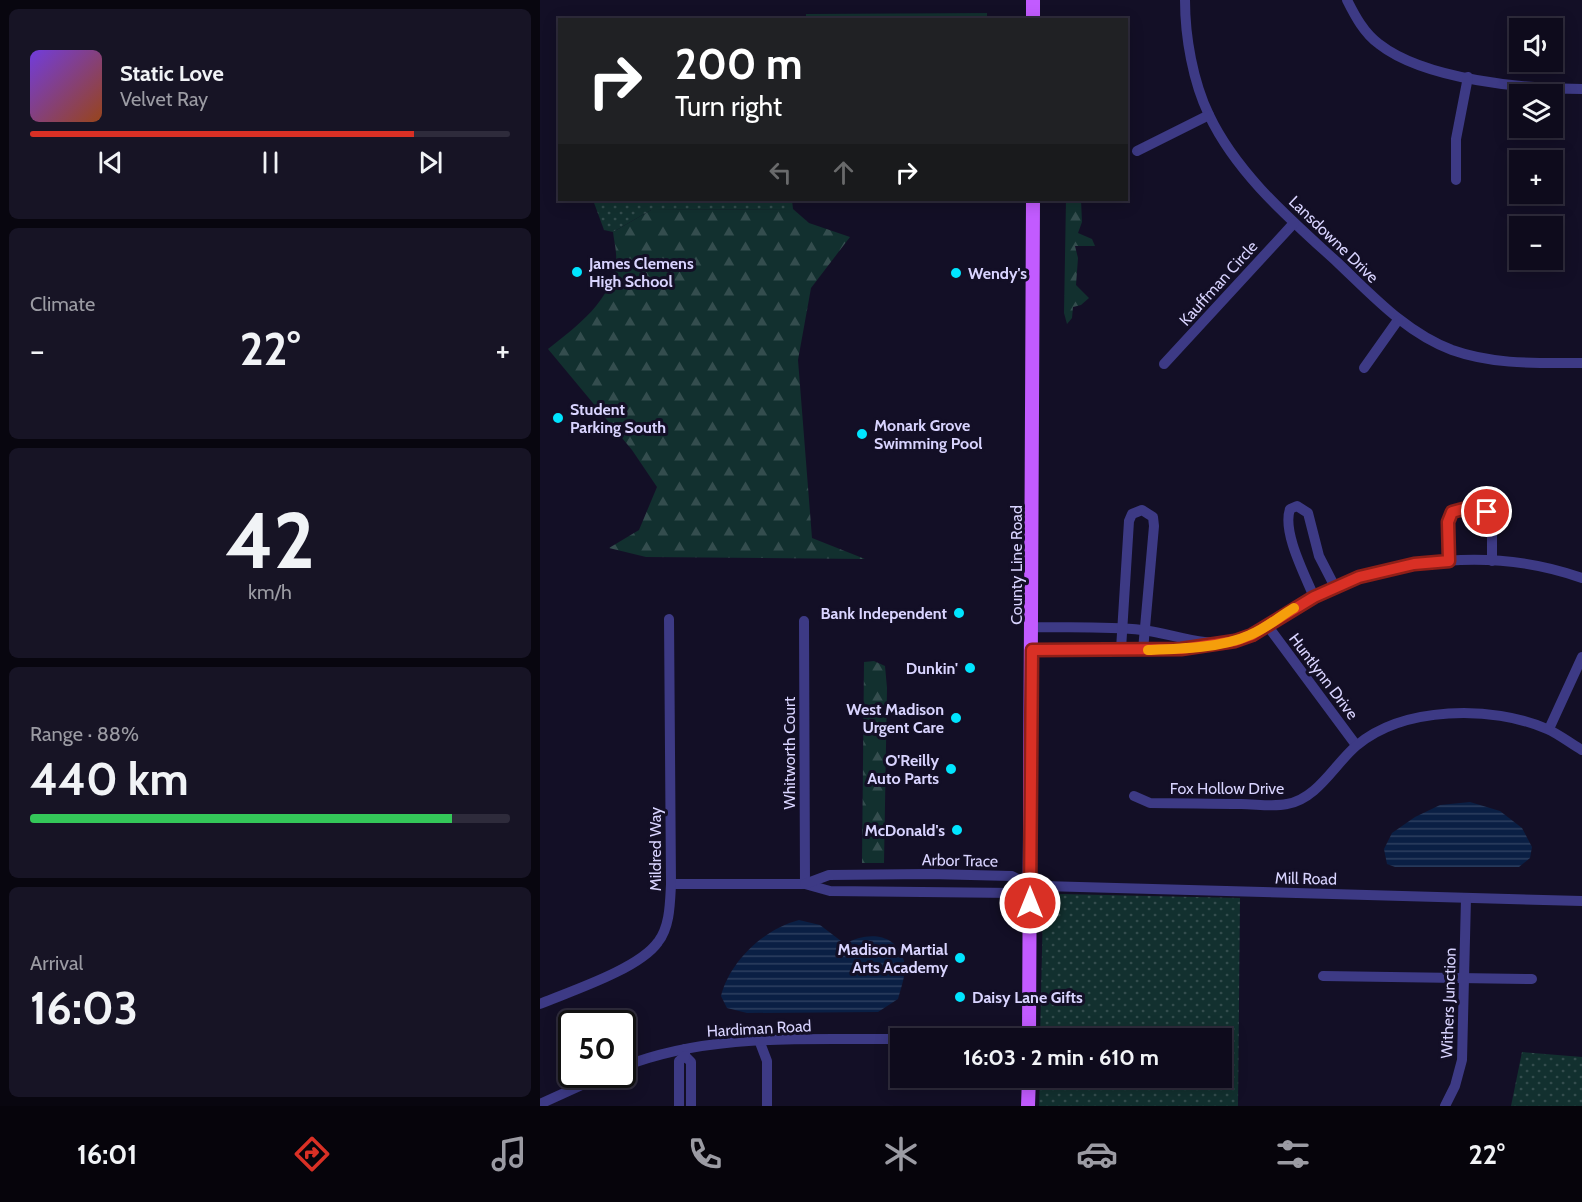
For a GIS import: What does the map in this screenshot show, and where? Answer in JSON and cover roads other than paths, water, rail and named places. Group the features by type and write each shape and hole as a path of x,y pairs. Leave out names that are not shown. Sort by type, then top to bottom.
{"main road":[{"path":"1033,0 1033,18"},
{"name":"County Line Road","path":"1029,1028 1033,201"},
{"path":"1028,1106 1029,1088"}],"street":[{"name":"Lansdowne Drive","path":"1185,0 1185,16 1195,75 1209,115 1239,162 1294,223 1398,320 1424,337 1474,357 1524,363 1582,363"},
{"path":"1347,0 1359,24 1380,45 1425,66 1519,88 1582,89"},
{"path":"1456,180 1456,139 1468,77"},
{"path":"1137,151 1209,115"},
{"name":"Kauffman Circle","path":"1164,364 1294,223"},
{"path":"1364,368 1398,320"},
{"path":"1314,597 1297,557 1287,516 1290,509 1297,506 1308,513 1319,556 1335,587"},
{"path":"1449,561 1448,522 1452,512 1463,509 1487,512 1492,519 1492,561"},
{"path":"1121,650 1129,521 1132,514 1142,510 1153,517 1154,526 1143,650"},
{"path":"1032,650 1181,649 1235,641 1335,587 1382,570 1449,561 1492,561 1557,569 1582,578"},
{"name":"Mildred Way","path":"540,1004 632,964 659,942 666,924 670,884 669,619"},
{"name":"Whitworth Court","path":"804,621 805,884"},
{"name":"Huntlynn Drive","path":"1267,625 1356,745"},
{"path":"1032,627 1144,630 1210,644"},
{"path":"1549,729 1582,657"},
{"name":"Fox Hollow Drive","path":"1134,796 1150,803 1288,804 1314,790 1356,745 1386,729 1416,720 1462,712 1492,714 1549,729 1578,748 1582,759"},
{"name":"Arbor Trace","path":"805,884 829,875 929,874 1012,876 1030,886"},
{"name":"Arbor Trace","path":"670,884 805,884 830,891 1014,893 1030,886"},
{"name":"Mill Road","path":"1030,886 1582,901"},
{"name":"Withers Junction","path":"1445,1106 1455,1086 1462,1060 1466,898"},
{"path":"1323,976 1532,979"},
{"name":"Hardiman Road","path":"636,1064 708,1044 759,1040 890,1039"},
{"path":"759,1040 767,1061"},
{"path":"766,1106 767,1061 776,1040"},
{"path":"679,1106 679,1061 685,1052 691,1062 690,1106"},
{"path":"540,1104 575,1088"}],"water":[{"path":"1470,802 1500,811 1522,828 1532,847 1530,858 1519,867 1395,867 1387,864 1384,849 1392,833 1415,817 1440,805"},
{"path":"799,920 820,925 845,944 870,936 887,939 894,944 900,951 905,965 898,999 878,1012 747,1013 727,1008 721,996 740,959 750,948 773,931"}],"place":[{"name":"James Clemens High School","path":"577,272"},
{"name":"Wendy's","path":"956,273"},
{"name":"Student Parking South","path":"558,418"},
{"name":"Monark Grove Swimming Pool","path":"862,434"},
{"name":"Bank Independent","path":"959,613"},
{"name":"Dunkin'","path":"970,668"},
{"name":"West Madison Urgent Care","path":"956,718"},
{"name":"O'Reilly Auto Parts","path":"951,769"},
{"name":"McDonald's","path":"957,830"},
{"name":"Madison Martial Arts Academy","path":"960,958"},
{"name":"Daisy Lane Gifts","path":"960,997"}]}
